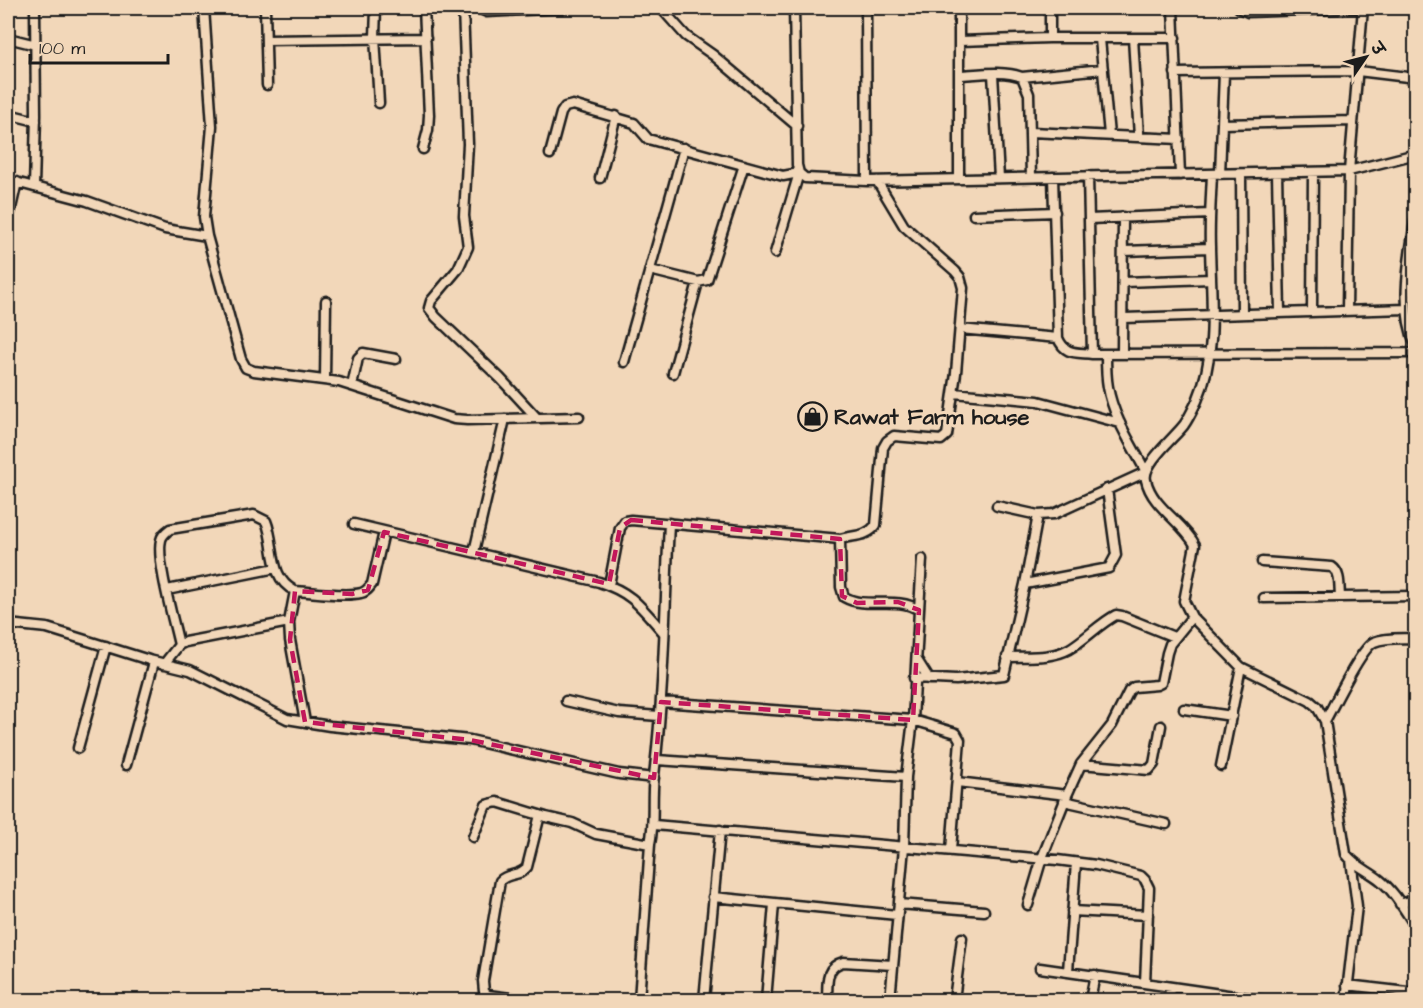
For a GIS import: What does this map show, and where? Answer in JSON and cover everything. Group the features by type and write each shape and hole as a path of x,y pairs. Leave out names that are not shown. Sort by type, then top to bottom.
{"street":[{"path":"34,187 35,8"},
{"path":"204,8 212,126 204,217 207,236 241,359 246,368 352,386 454,419 579,417"},
{"path":"265,8 267,85"},
{"path":"376,8 375,37 379,103"},
{"path":"423,149 429,124 424,8"},
{"path":"464,8 468,144 464,216 468,247 458,269 431,301 429,308 537,417"},
{"path":"478,8 487,12 564,8"},
{"path":"661,8 686,36 797,126"},
{"path":"775,253 799,173 794,8"},
{"path":"609,585 620,528 625,521 840,539 863,535 876,525 883,448 887,441 894,436 941,440 947,435 954,393 963,297 960,277 904,226 872,181 866,8"},
{"path":"959,8 959,178"},
{"path":"1050,8 1050,38"},
{"path":"1173,8 1180,175"},
{"path":"1239,8 1248,12 1363,8 1349,171 1347,311"},
{"path":"8,38 36,45"},
{"path":"266,40 426,38"},
{"path":"1133,38 1139,137"},
{"path":"960,41 1175,38"},
{"path":"1100,39 1109,135"},
{"path":"960,75 993,74 1022,77 1103,69"},
{"path":"1175,73 1358,70 1416,78"},
{"path":"997,506 1038,515 1054,514 1146,472 1190,414 1203,384 1210,352 1212,316 1210,214 1222,123 1224,73"},
{"path":"993,74 999,178"},
{"path":"1022,77 1029,94 1031,177"},
{"path":"550,154 561,113 565,107 573,105 634,123 648,139 783,176 799,173"},
{"path":"8,114 36,121"},
{"path":"600,178 616,116"},
{"path":"1222,123 1353,121"},
{"path":"1031,132 1179,139"},
{"path":"624,362 684,148"},
{"path":"799,173 805,178 814,179 872,181 1349,171 1416,154"},
{"path":"650,270 698,282 707,280 744,165"},
{"path":"1312,312 1313,172"},
{"path":"1276,173 1280,312"},
{"path":"1241,174 1242,314"},
{"path":"1088,176 1092,354"},
{"path":"1053,177 1058,338 1061,347 1068,351 1092,354 1416,352"},
{"path":"8,180 87,201 165,229 207,236"},
{"path":"8,221 17,182"},
{"path":"974,215 1055,212"},
{"path":"1089,219 1210,214"},
{"path":"1416,214 1411,287 1406,309 1416,346"},
{"path":"1122,354 1123,217"},
{"path":"1124,251 1210,248"},
{"path":"1124,282 1211,279"},
{"path":"673,373 698,282"},
{"path":"325,380 326,301"},
{"path":"1124,318 1406,309"},
{"path":"960,329 1058,338"},
{"path":"352,386 358,358 363,353 396,359"},
{"path":"1106,354 1108,388 1120,423 1146,472 1146,480 1155,498 1195,545 1184,601 1192,617 1241,667 1310,701 1317,707 1324,721 1346,854 1351,861 1381,880 1416,927"},
{"path":"954,393 1038,401 1120,423"},
{"path":"474,552 505,419"},
{"path":"1025,584 1109,568 1116,555 1107,489"},
{"path":"179,645 161,562 161,540 170,529 254,515 266,521 276,568 283,582 295,591 352,594 368,590 375,575 384,532"},
{"path":"914,678 956,680 1004,675 1038,515"},
{"path":"639,1000 650,844 654,825 654,778 661,702 669,523"},
{"path":"354,524 618,588 637,601 664,633"},
{"path":"840,539 843,597 857,603 898,602 911,605 919,610"},
{"path":"890,1000 904,847 906,777 913,720 922,560"},
{"path":"1262,562 1332,567 1337,570 1340,597"},
{"path":"167,590 276,568"},
{"path":"295,591 289,622 290,640 305,722"},
{"path":"1264,598 1416,596"},
{"path":"1007,657 1048,655 1067,650 1116,615 1174,637"},
{"path":"1028,905 1042,858 1081,764 1112,725 1129,691 1134,687 1161,683 1167,652 1174,637 1192,617"},
{"path":"164,664 179,645 194,640 289,622"},
{"path":"8,624 38,625 154,662 190,670 279,715 305,722 470,740 619,774 654,778"},
{"path":"1324,721 1368,645 1382,640 1416,638"},
{"path":"78,748 106,646"},
{"path":"917,660 930,679"},
{"path":"126,765 154,662"},
{"path":"1221,766 1241,667"},
{"path":"566,701 623,713 660,716"},
{"path":"661,702 913,720 956,733 959,736 951,850"},
{"path":"1184,709 1232,716"},
{"path":"1081,764 1149,770 1154,764 1161,726"},
{"path":"657,760 906,777"},
{"path":"957,782 1066,798 1166,824"},
{"path":"473,837 486,805 497,802 572,823 596,834 650,844"},
{"path":"526,1000 488,995 484,992 483,981 500,881 503,877 523,872 527,867 540,815"},
{"path":"654,825 1042,858 1076,862 1141,876 1149,888 1145,983"},
{"path":"704,1000 720,830"},
{"path":"1346,1000 1357,906 1351,861"},
{"path":"1068,971 1076,862"},
{"path":"713,897 897,915"},
{"path":"1400,904 1416,899"},
{"path":"766,1000 774,903"},
{"path":"899,904 984,911"},
{"path":"1072,911 1148,915"},
{"path":"954,1000 962,938"},
{"path":"827,1000 828,974 836,964 843,962 893,965"},
{"path":"1040,968 1230,998 1262,1000"},
{"path":"1090,1000 1095,975"},
{"path":"1347,985 1416,993"},
{"path":"1169,1000 1170,987"}],"highlighted area":[{"path":"631,520 840,539 842,596 857,603 898,602 919,610 913,720 661,702 654,778 470,740 305,722 290,640 295,591 352,594 368,590 384,532 609,584 620,528"}],"place":[{"name":"Rawat Farm house","path":"813,416"}]}
